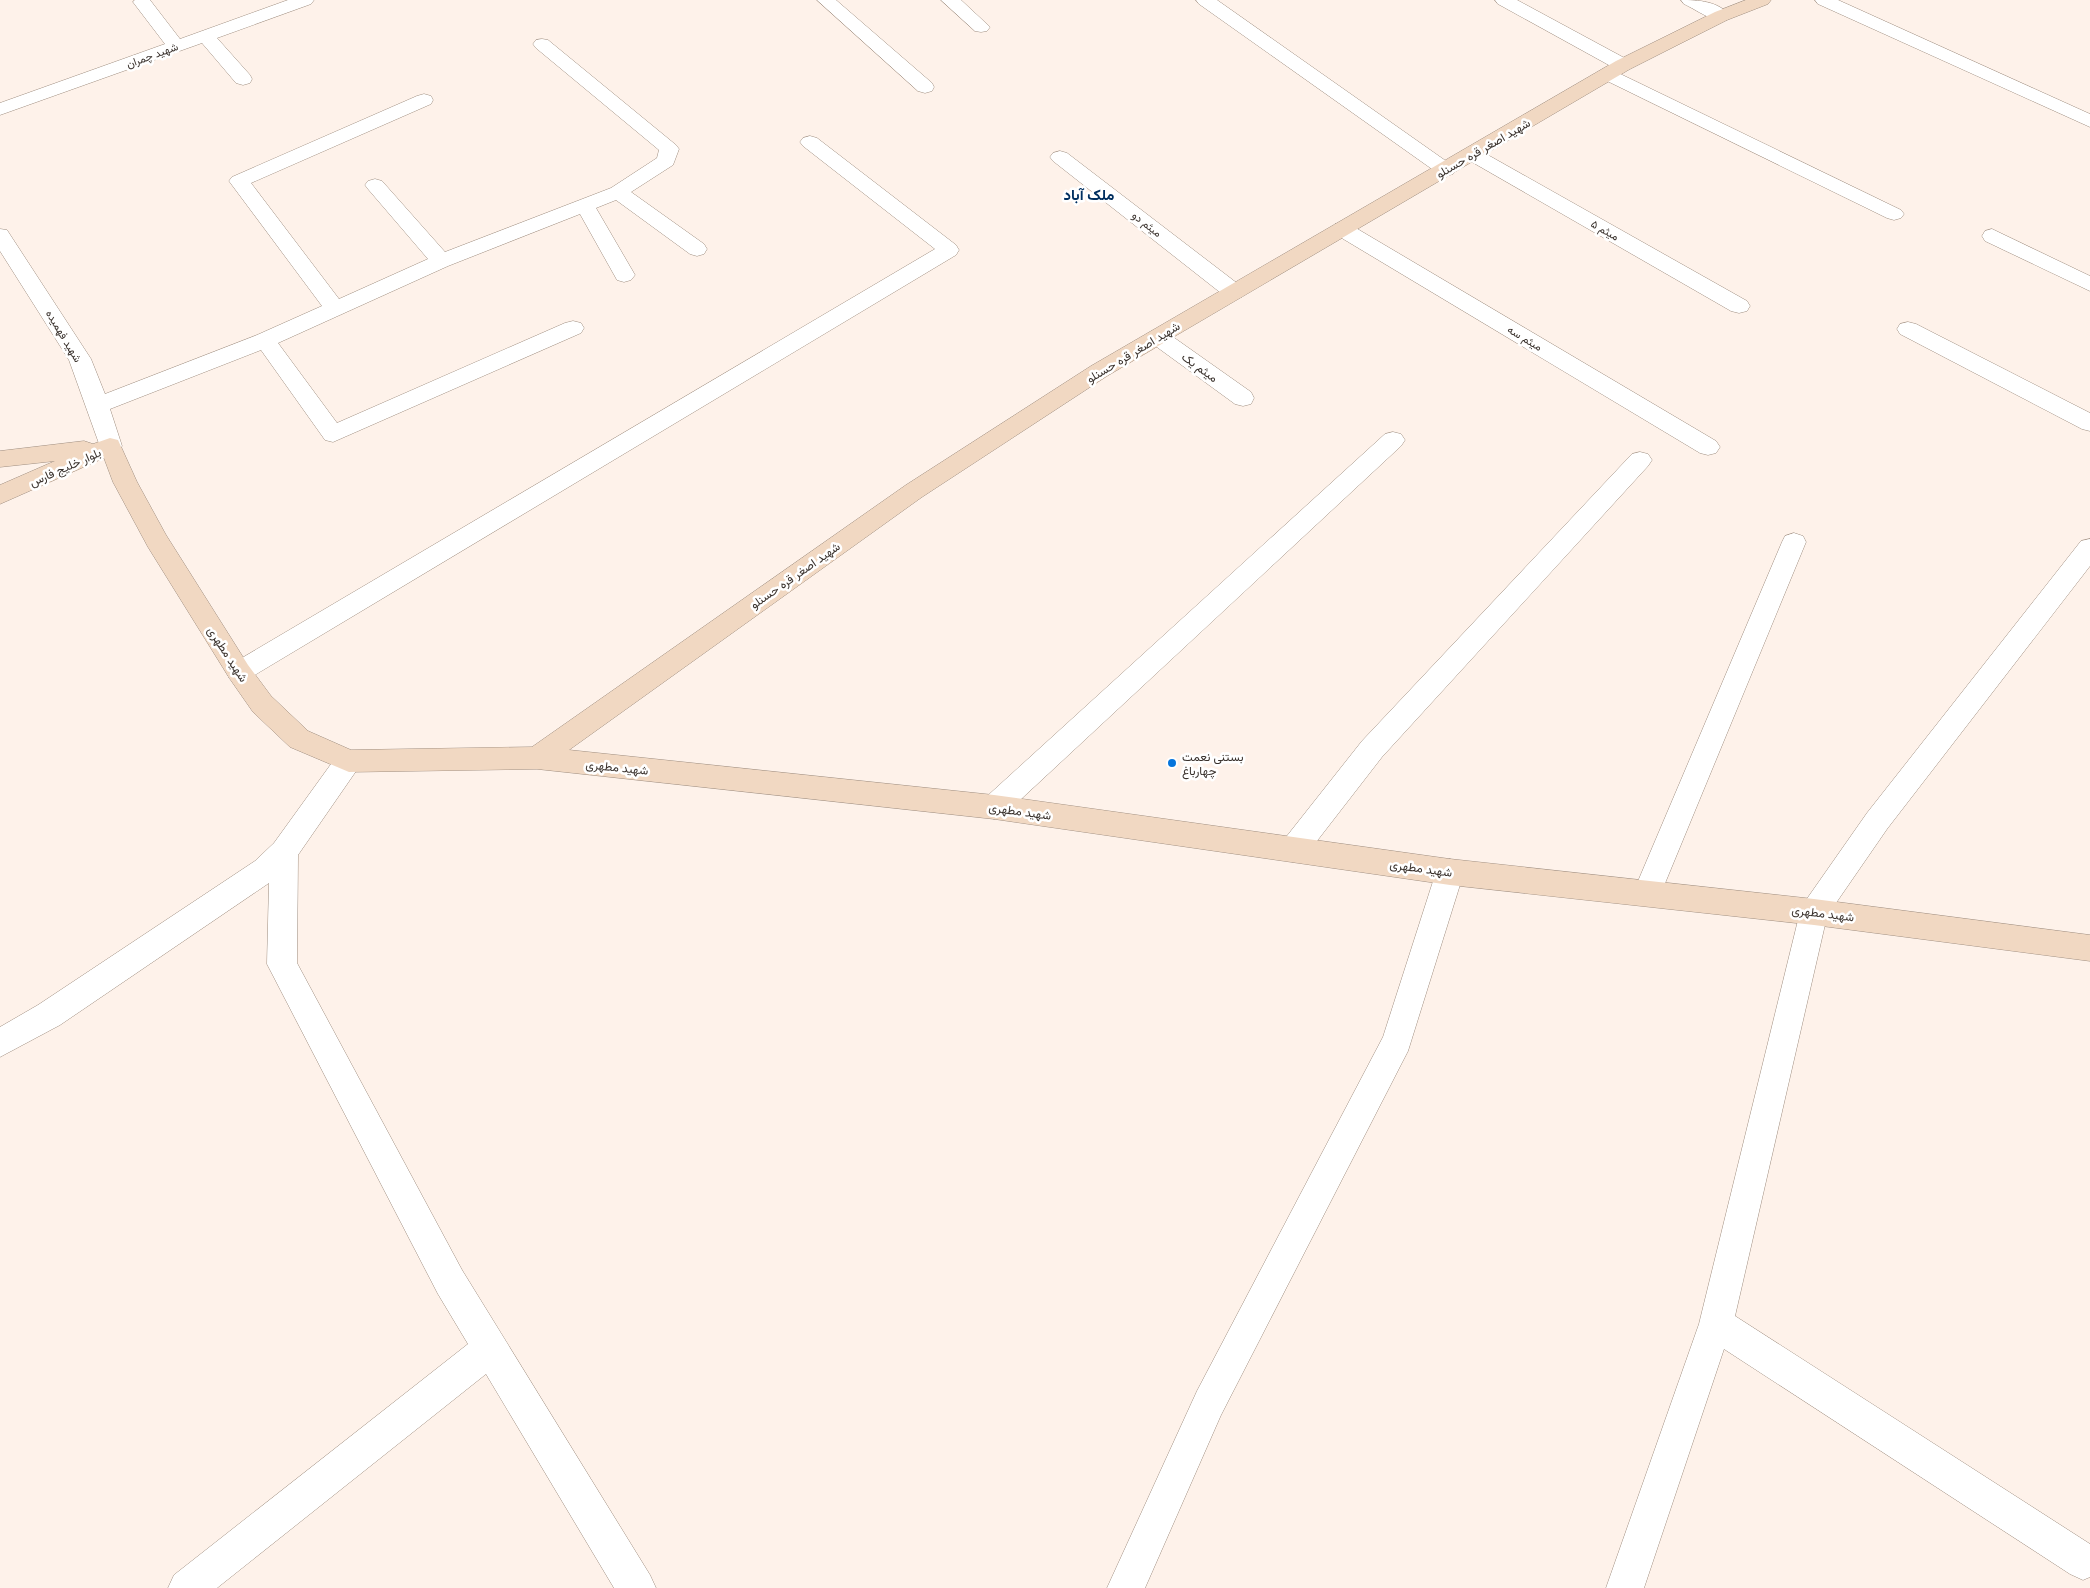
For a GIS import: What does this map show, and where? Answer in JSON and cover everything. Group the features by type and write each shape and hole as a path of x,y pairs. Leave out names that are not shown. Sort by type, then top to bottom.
{"street":[{"name":"شهید چمران","path":"0,109 305,0"},
{"path":"826,0 926,87"},
{"path":"950,0 981,27"},
{"path":"1205,0 1446,170"},
{"path":"1504,0 1616,70 1894,214"},
{"path":"1690,0 1721,16"},
{"name":"شهید اصغر قره حسنلو","path":"537,758 914,491 1099,371 1616,70 1721,16 1762,0"},
{"path":"1824,0 2090,120"},
{"path":"142,2 176,46"},
{"path":"206,36 243,79"},
{"path":"98,405 265,340 441,261 618,192 666,161 669,149 542,44"},
{"path":"335,309 239,181 424,100"},
{"path":"239,672 950,250 810,142"},
{"name":"میثم ۵","path":"1472,154 1739,306"},
{"name":"میثم دو","path":"1060,157 1234,292"},
{"path":"376,185 441,261"},
{"path":"618,192 697,250"},
{"path":"585,206 624,275"},
{"name":"میثم سه","path":"1342,229 1708,447"},
{"name":"شهید فهمیده","path":"0,235 80,359 98,405 110,446"},
{"path":"1992,236 2090,284"},
{"path":"265,340 333,434 573,328"},
{"path":"1908,329 2090,423"},
{"name":"میثم یک","path":"1158,337 1243,398"},
{"path":"994,807 1393,440"},
{"name":"شهید مطهری","path":"110,446 125,482 157,541 239,672 262,704 299,739 349,761 537,758 994,807 1450,872 1814,912 2090,948"},
{"name":"بلوار خلیج فارس","path":"0,459 110,446"},
{"name":"بلوار خلیج فارس","path":"0,495 110,446"},
{"path":"1293,850 1372,749 1640,460"},
{"path":"1647,893 1794,542"},
{"path":"1624,1588 1716,1324 1814,912 1877,821 2090,548"},
{"path":"0,1043 49,1015 265,870 284,852 349,761"},
{"path":"284,852 282,964 446,1274 632,1582 638,1588"},
{"path":"1126,1588 1209,1403 1397,1041 1450,872"},
{"path":"1716,1324 2083,1561"},
{"path":"187,1588 490,1349"}],"place":[{"name":"بستنی نعمت چهارباغ","path":"1172,763"}],"district":[{"name":"ملک آباد","path":"1089,194"}]}
